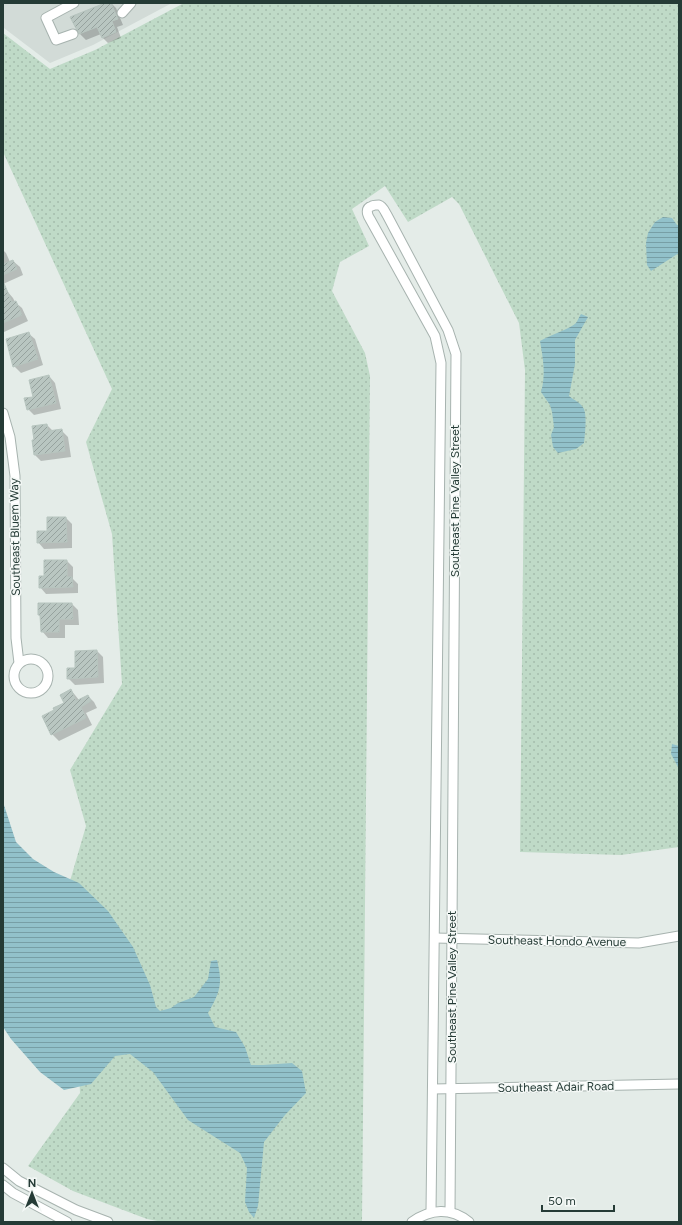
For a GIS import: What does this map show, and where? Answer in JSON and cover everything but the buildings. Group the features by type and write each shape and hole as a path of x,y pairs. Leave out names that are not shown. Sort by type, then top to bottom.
{"street":[{"path":"73,34 56,40 46,18 74,3"},
{"path":"122,13 131,3"},
{"name":"Southeast Pine Valley Street","path":"431,1212 441,363 435,336 367,213 370,206 379,205 383,208 387,215 453,342 456,354 450,1212"},
{"name":"Southeast Pine Valley Street","path":"441,415 456,412"},
{"name":"Southeast Bluem Way","path":"3,413 10,438 15,476 16,638 19,663"},
{"name":"Southeast Pine Valley Street","path":"439,591 455,591"},
{"path":"437,763 453,763"},
{"name":"Southeast Hondo Avenue","path":"435,938 639,943 679,936"},
{"name":"Southeast Adair Road","path":"433,1089 679,1084"},
{"path":"3,1168 19,1181 76,1210 108,1222"},
{"path":"3,1184 13,1192 67,1222"},
{"path":"412,1222 420,1216 431,1212 440,1211 450,1212 463,1217 469,1222"}],"shaded area":[{"path":"3,3 172,3 93,45 50,63 4,28"}],"green space":[{"path":"184,3 679,3 679,847 621,855 520,852 525,370 519,323 459,204 452,197 408,222 385,186 352,209 369,246 340,262 332,291 365,353 370,376 362,1222 163,1222 147,1219 73,1191 28,1166 80,1093 70,881 86,826 70,770 122,684 112,534 86,442 112,389 3,152 3,33 50,69 95,50"}],"water":[{"path":"663,217 672,218 677,225 679,225 679,253 651,271 647,265 646,243 648,233 655,222"},
{"path":"581,314 588,317 575,340 575,364 569,396 583,407 585,412 586,421 584,443 576,449 558,453 553,447 551,435 554,427 552,412 550,405 541,392 544,373 540,341 573,325 576,323"},
{"path":"672,744 679,746 679,769 671,754"},
{"path":"3,802 16,842 33,859 54,872 79,883 108,911 133,947 150,985 156,1007 160,1011 171,1008 178,1003 194,997 208,979 211,961 217,960 220,975 219,988 208,1013 215,1027 236,1032 245,1047 251,1065 292,1063 302,1071 306,1093 285,1115 264,1142 258,1206 254,1218 249,1212 245,1202 247,1168 240,1153 188,1120 153,1072 130,1054 115,1056 91,1084 64,1090 40,1072 11,1039 3,1027"}]}
